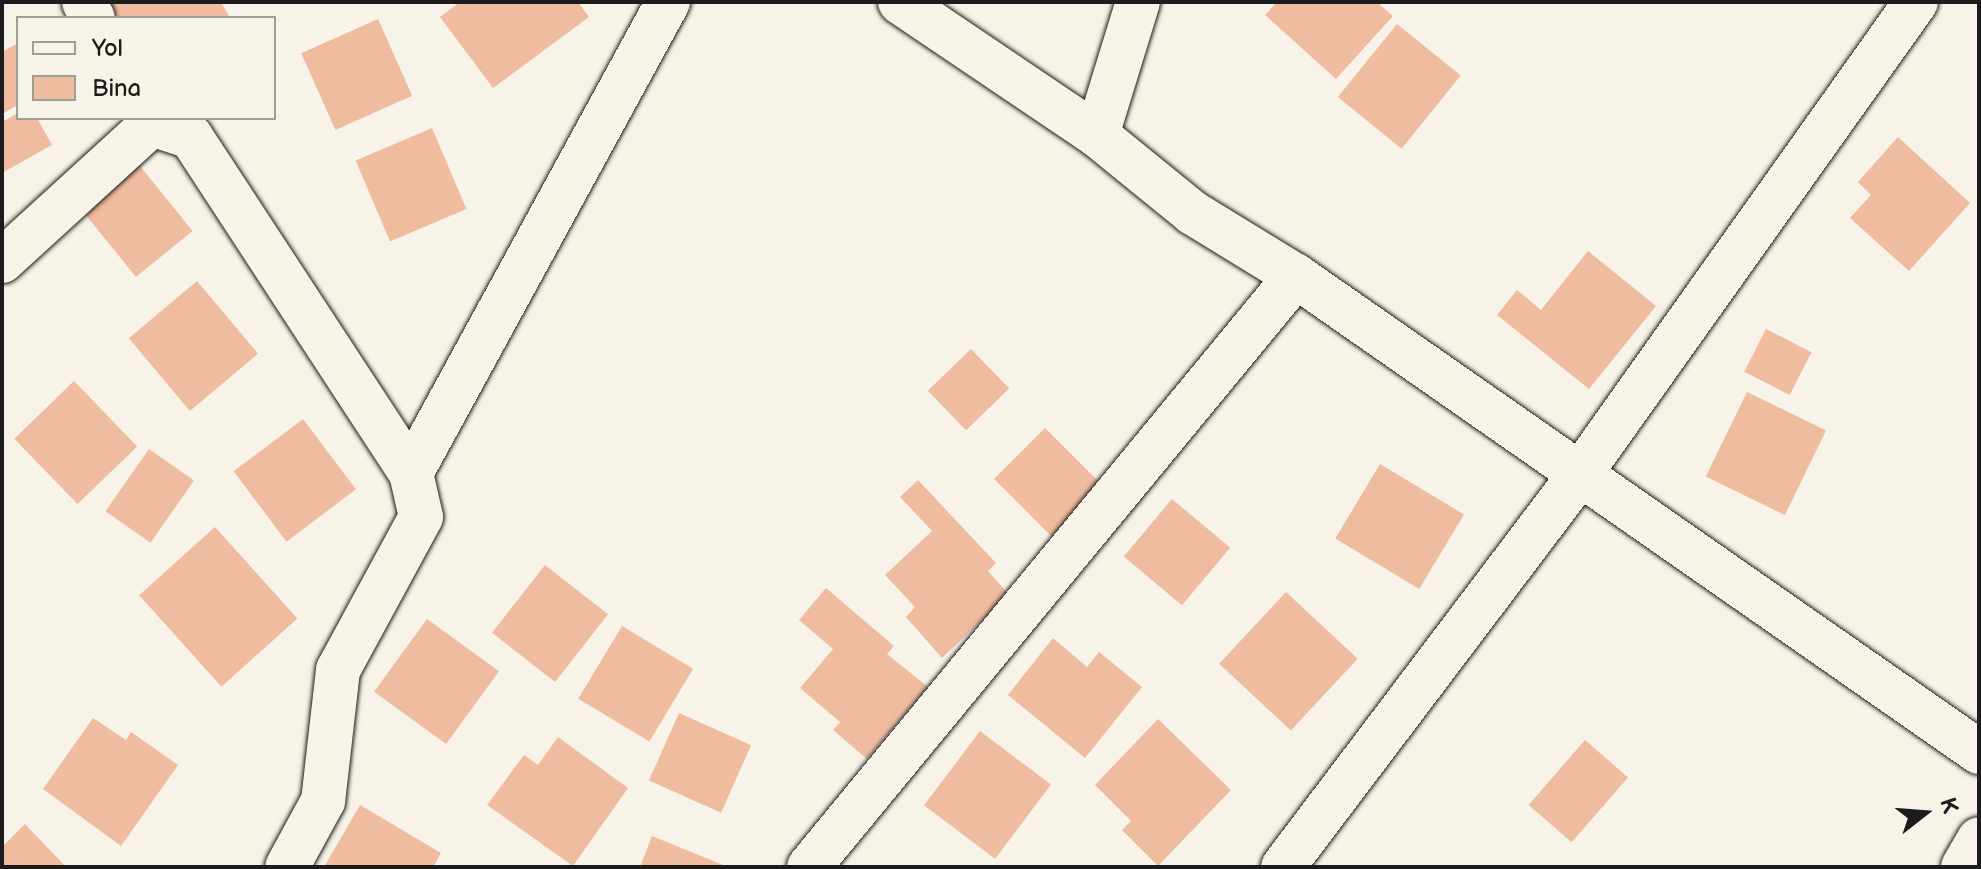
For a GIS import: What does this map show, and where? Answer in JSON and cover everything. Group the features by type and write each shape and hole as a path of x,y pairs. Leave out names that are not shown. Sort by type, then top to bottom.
{"street":[{"path":"411,473 668,2"},
{"path":"900,2 1097,135 1193,213 1296,276 1578,477 1979,752"},
{"path":"1097,135 1138,2"},
{"path":"1283,867 1578,477 1916,2"},
{"path":"2,261 150,121 191,137 411,473 421,517 338,670 323,801 287,867"},
{"path":"809,867 1296,276"},
{"path":"1963,867 1979,839"}],"building":[{"path":"105,2 221,2 229,16 113,16"},
{"path":"460,2 578,2 589,17 493,88 440,17"},
{"path":"1277,2 1377,2 1393,16 1336,79 1265,15"},
{"path":"378,19 412,96 335,130 301,53"},
{"path":"1397,24 1461,76 1402,149 1338,97"},
{"path":"16,44 16,106 2,114 2,52"},
{"path":"16,114 16,120 38,120 52,145 2,173 2,122"},
{"path":"432,128 466,209 390,241 356,160"},
{"path":"1898,137 1970,203 1909,271 1850,218 1871,195 1858,182"},
{"path":"136,161 193,231 136,277 79,207"},
{"path":"1588,251 1656,306 1589,389 1497,315 1517,290 1541,310"},
{"path":"197,281 258,354 190,411 129,338"},
{"path":"1766,329 1811,352 1790,395 1744,372"},
{"path":"971,349 1009,389 966,430 928,391"},
{"path":"74,381 137,446 78,504 14,439"},
{"path":"1747,392 1826,431 1785,515 1706,476"},
{"path":"303,419 356,489 286,542 234,471"},
{"path":"1045,428 1107,490 1056,541 994,479"},
{"path":"149,449 194,481 150,543 105,511"},
{"path":"1380,464 1464,514 1419,589 1335,539"},
{"path":"918,480 996,563 988,571 1009,595 942,658 906,617 915,607 885,575 932,531 900,497"},
{"path":"1172,499 1230,548 1182,605 1124,556"},
{"path":"215,527 297,618 222,687 139,595"},
{"path":"545,565 608,614 555,682 492,633"},
{"path":"826,588 894,646 887,654 928,687 867,759 833,730 840,722 800,688 833,649 799,620"},
{"path":"1286,592 1358,659 1291,731 1219,664"},
{"path":"427,619 499,671 446,744 374,692"},
{"path":"622,626 693,669 649,742 578,699"},
{"path":"1053,638 1087,667 1099,652 1142,687 1085,758 1008,695"},
{"path":"679,713 751,745 721,813 649,781"},
{"path":"93,718 126,740 131,732 178,765 121,846 43,789"},
{"path":"1158,719 1231,790 1158,866 1122,830 1131,821 1095,785"},
{"path":"980,731 1051,785 995,859 924,805"},
{"path":"558,737 628,788 573,866 487,805 524,755 538,765"},
{"path":"1585,740 1628,777 1572,842 1529,805"},
{"path":"360,805 441,853 433,867 324,867"},
{"path":"25,824 66,867 2,867 2,847"},
{"path":"652,836 728,867 640,867"}]}
